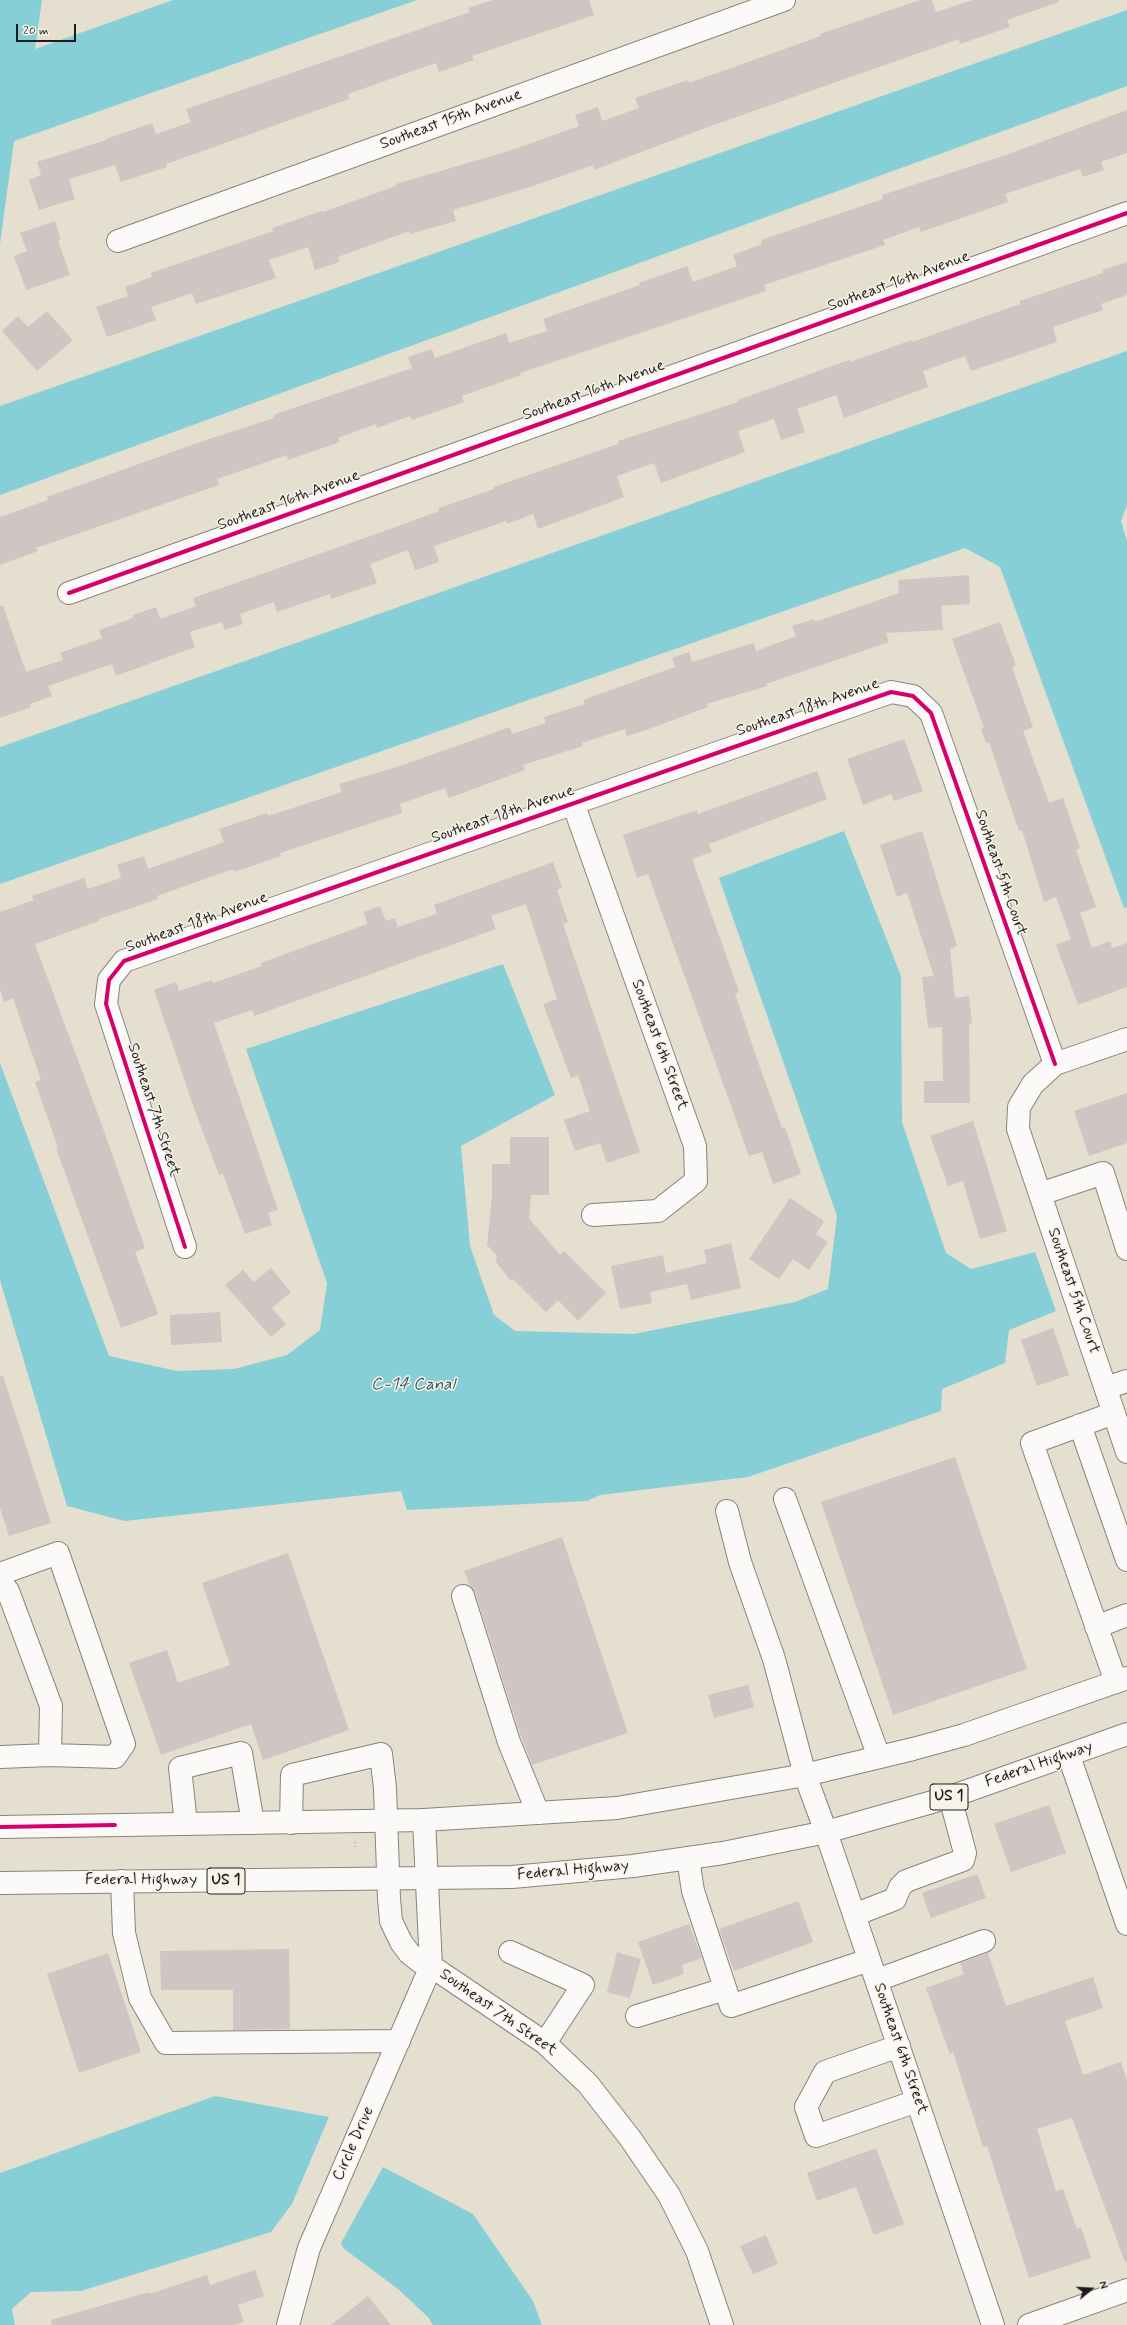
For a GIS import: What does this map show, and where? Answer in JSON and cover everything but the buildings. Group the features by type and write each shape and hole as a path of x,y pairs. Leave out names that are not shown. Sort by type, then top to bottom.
{"street":[{"name":"Southeast 15th Avenue","path":"118,241 784,0"},
{"name":"Southeast 16th Avenue","path":"69,593 1127,213"},
{"name":"Southeast 18th Avenue","path":"109,980 124,961 891,692 913,696"},
{"name":"Southeast 5th Court","path":"913,696 931,713 1055,1064 1033,1084 1019,1107 1018,1129 1127,1452"},
{"name":"Southeast 6th Street","path":"573,804 695,1146 696,1181 658,1211 593,1215"},
{"name":"Southeast 7th Street","path":"109,980 106,1004 185,1247"},
{"path":"1055,1064 1127,1039"},
{"path":"1040,1194 1102,1173 1127,1249"},
{"path":"1106,1388 1127,1381"},
{"path":"0,1827 424,1820 617,1808 804,1775 879,1757 964,1735 1121,1680 1096,1627 1032,1443 1114,1413"},
{"path":"1080,1425 1127,1560"},
{"path":"785,1499 879,1757"},
{"name":"Southeast 6th Street","path":"727,1511 740,1562 774,1659 804,1775 826,1832 877,1980 993,2325"},
{"path":"0,1574 58,1553 124,1744 115,1757 50,1755 0,1757"},
{"path":"0,1581 8,1591 51,1706 50,1755"},
{"path":"463,1596 509,1742 538,1814"},
{"path":"1096,1627 1127,1615"},
{"name":"Federal Highway","path":"0,1883 388,1880 512,1877 633,1866 723,1853 826,1832 950,1796 1069,1756 1127,1734"},
{"path":"186,1824 180,1768 241,1753 253,1823"},
{"name":"Southeast 7th Street","path":"291,1823 292,1774 381,1754 386,1821 388,1880 392,1921 396,1932 409,1953 431,1966 546,2043 588,2084 630,2138 669,2195 696,2251 722,2325"},
{"path":"1069,1756 1127,1924"},
{"path":"854,1915 895,1899 900,1887 906,1882 962,1860 965,1853 950,1796"},
{"name":"Southeast 7th Street","path":"424,1820 431,1966"},
{"path":"688,1858 693,1891 731,2006 869,1960"},
{"path":"122,1881 124,1933 140,1998 166,2043 399,2041"},
{"path":"877,1980 984,1941"},
{"path":"510,1952 583,1985 546,2043"},
{"name":"Circle Drive","path":"288,2325 308,2248 431,1966"},
{"path":"637,2016 725,1989"},
{"path":"899,2046 825,2072 806,2107 816,2136 917,2102"},
{"path":"1029,2325 1127,2290"}],"water":[{"path":"0,0 42,0 35,49 173,0 417,0 14,141 0,244"},
{"path":"1127,10 1127,86 0,495 0,406"},
{"path":"1127,351 1127,505 1121,521 1127,541 1127,907 1124,908 1000,567 965,548 0,884 0,747"},
{"name":"C-14 Canal","path":"844,831 901,976 902,1122 946,1253 971,1269 1035,1252 1056,1311 1009,1330 1005,1363 942,1389 941,1411 748,1477 600,1495 587,1501 407,1510 401,1491 125,1521 67,1506 0,1280 0,1063 109,1356 177,1371 234,1369 287,1355 320,1330 327,1283 246,1049 503,964 555,1095 461,1146 470,1246 494,1315 515,1331 634,1334 795,1302 828,1289 837,1216 719,878"},
{"path":"215,2096 329,2117 292,2204 271,2232 81,2291 31,2292 12,2309 15,2325 0,2325 0,2173"},
{"path":"383,2167 473,2214 533,2301 542,2325 433,2325 428,2317 398,2289 343,2248 341,2243"}],"cycle path":[{"path":"69,593 1127,213"},
{"path":"185,1247 106,1004 109,980 124,961 891,692 913,696 931,713 1055,1064"},
{"path":"0,1827 115,1825"}]}
